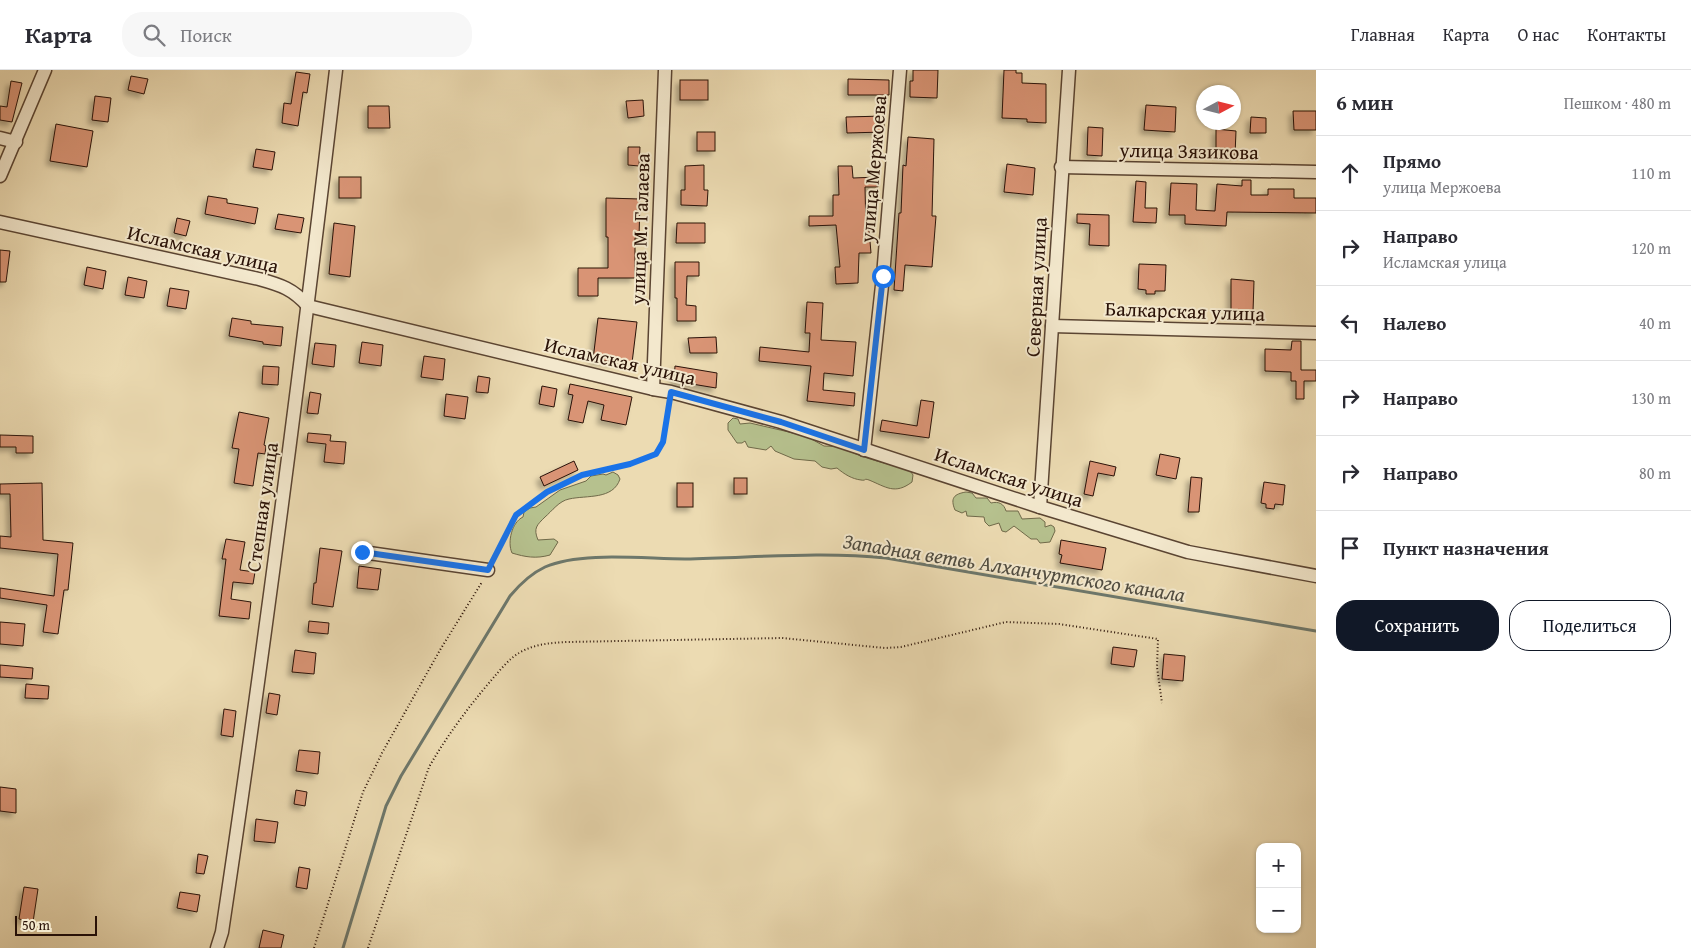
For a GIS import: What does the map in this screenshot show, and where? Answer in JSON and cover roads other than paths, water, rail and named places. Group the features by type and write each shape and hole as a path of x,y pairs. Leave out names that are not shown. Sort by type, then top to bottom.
{"street":[{"path":"0,176 45,70"},
{"name":"Степная улица","path":"217,948 222,932 237,830 308,306 336,70"},
{"name":"улица М. Галаева","path":"653,389 665,70"},
{"name":"улица Мержоева","path":"864,450 883,276 900,70"},
{"name":"Северная улица","path":"1040,507 1061,167 1069,70"},
{"path":"0,138 16,142"},
{"name":"улица Зязикова","path":"1061,167 1316,172"},
{"name":"Исламская улица","path":"0,222 260,279 289,289 298,295 308,306 671,392 781,422 1040,507 1188,552 1316,576"},
{"name":"Балкарская улица","path":"1052,326 1316,333"},
{"path":"362,552 488,570"}],"waterway":[{"name":"Западная ветвь Алханчуртского канала","path":"343,948 386,806 401,776 510,596 535,573 560,562 595,557 685,559 836,555 886,558 1316,631"}]}
